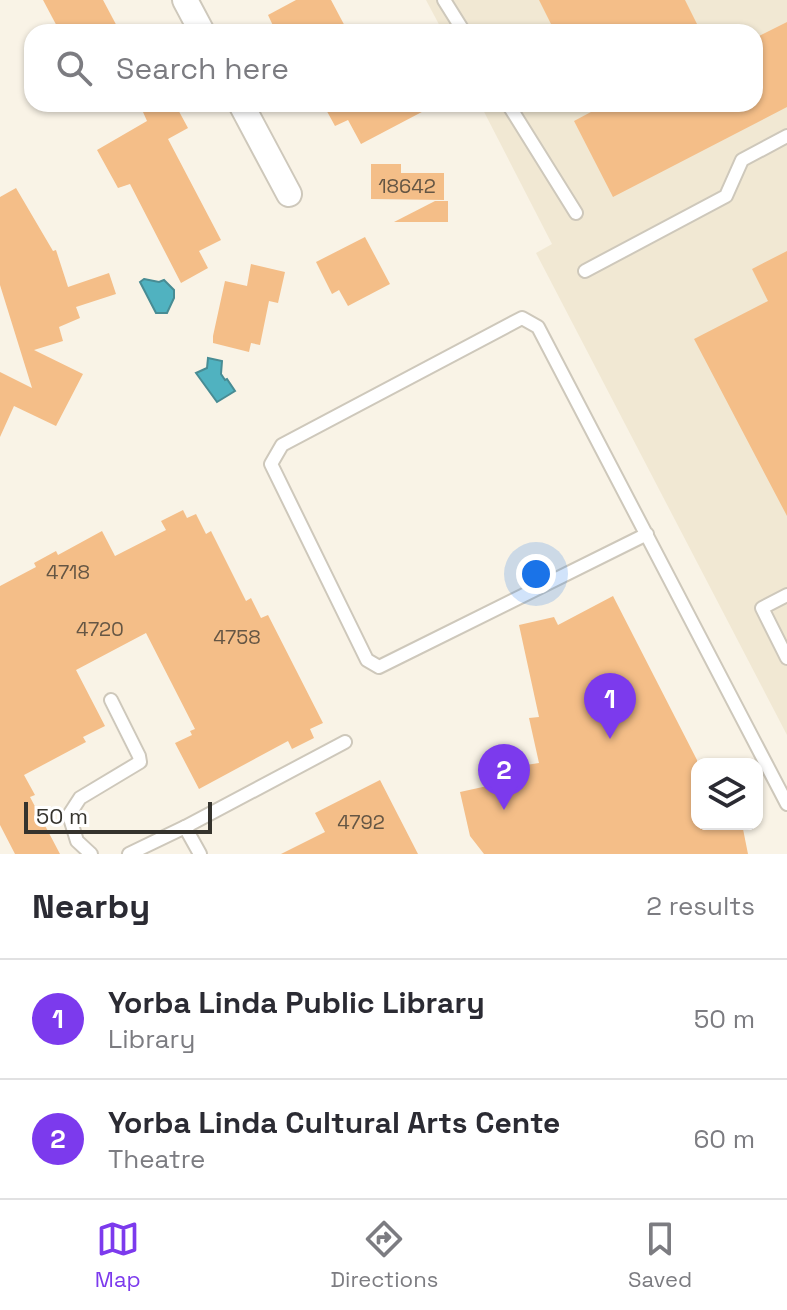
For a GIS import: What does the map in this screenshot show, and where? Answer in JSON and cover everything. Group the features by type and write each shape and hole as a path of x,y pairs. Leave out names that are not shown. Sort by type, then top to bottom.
{"street":[{"path":"185,0 198,24"},
{"path":"245,112 289,194"}],"lane":[{"path":"444,0 459,24"},
{"path":"513,112 576,213"},
{"path":"585,271 726,196 742,160 787,136"},
{"path":"647,534 379,667 367,660 271,464 282,445 522,318 538,327 647,534 787,804"},
{"path":"787,595 762,608 787,658"},
{"path":"91,854 77,841 69,815 80,798 140,762 111,700"},
{"path":"129,854 345,742"},
{"path":"185,827 200,854"}],"shaded area":[{"path":"426,0 787,0 787,735 536,253 552,244 484,112 763,112 763,24 439,24"}],"water":[{"path":"144,279 164,280 174,290 167,313 156,313 140,282"},
{"path":"208,358 222,361 221,374 235,391 217,402 196,373 207,368"}],"building":[{"path":"43,0 103,0 116,24 56,24"},
{"path":"296,0 331,0 344,24 272,24 268,15"},
{"path":"539,0 685,0 697,24 551,24"},
{"path":"787,22 787,107 613,197 574,121 591,112 763,112 763,34"},
{"path":"143,112 179,112 188,128 168,139 221,240 199,251 208,268 181,283 130,184 118,188 97,150 147,121"},
{"path":"327,112 422,112 361,144 348,120 335,126"},
{"path":"371,164 401,164 401,173 444,173 444,200 371,199"},
{"path":"16,188 53,251 56,250 68,287 109,273 116,294 76,307 80,318 59,327 63,341 34,350 83,374 56,426 14,406 0,437 0,372 32,388 0,285 0,197"},
{"path":"435,201 448,201 448,222 394,222"},
{"path":"365,237 390,284 348,306 339,290 332,294 316,262"},
{"path":"787,251 787,516 694,339 768,301 752,269"},
{"path":"251,264 285,272 278,303 269,301 260,345 251,343 249,352 213,343 213,336 225,281 247,286"},
{"path":"183,510 187,518 196,514 206,534 211,531 246,601 251,598 261,618 268,615 323,723 310,729 314,738 292,749 288,741 199,789 175,743 192,735 190,731 195,729 146,633 76,670 105,726 83,737 86,742 24,775 35,795 30,797 60,854 15,854 0,825 0,586 36,567 34,563 56,551 58,555 102,531 115,556 166,530 161,521"},
{"path":"613,596 696,758 691,758 691,830 743,830 748,854 484,854 470,836 460,792 501,783 500,769 539,763 529,718 539,717 519,625 554,617 558,625"},
{"path":"380,780 418,854 281,854 325,832 315,813"}],"place":[{"name":"Yorba Linda Public Library","path":"610,739"},
{"name":"Yorba Linda Cultural Arts Cente","path":"504,810"}]}
